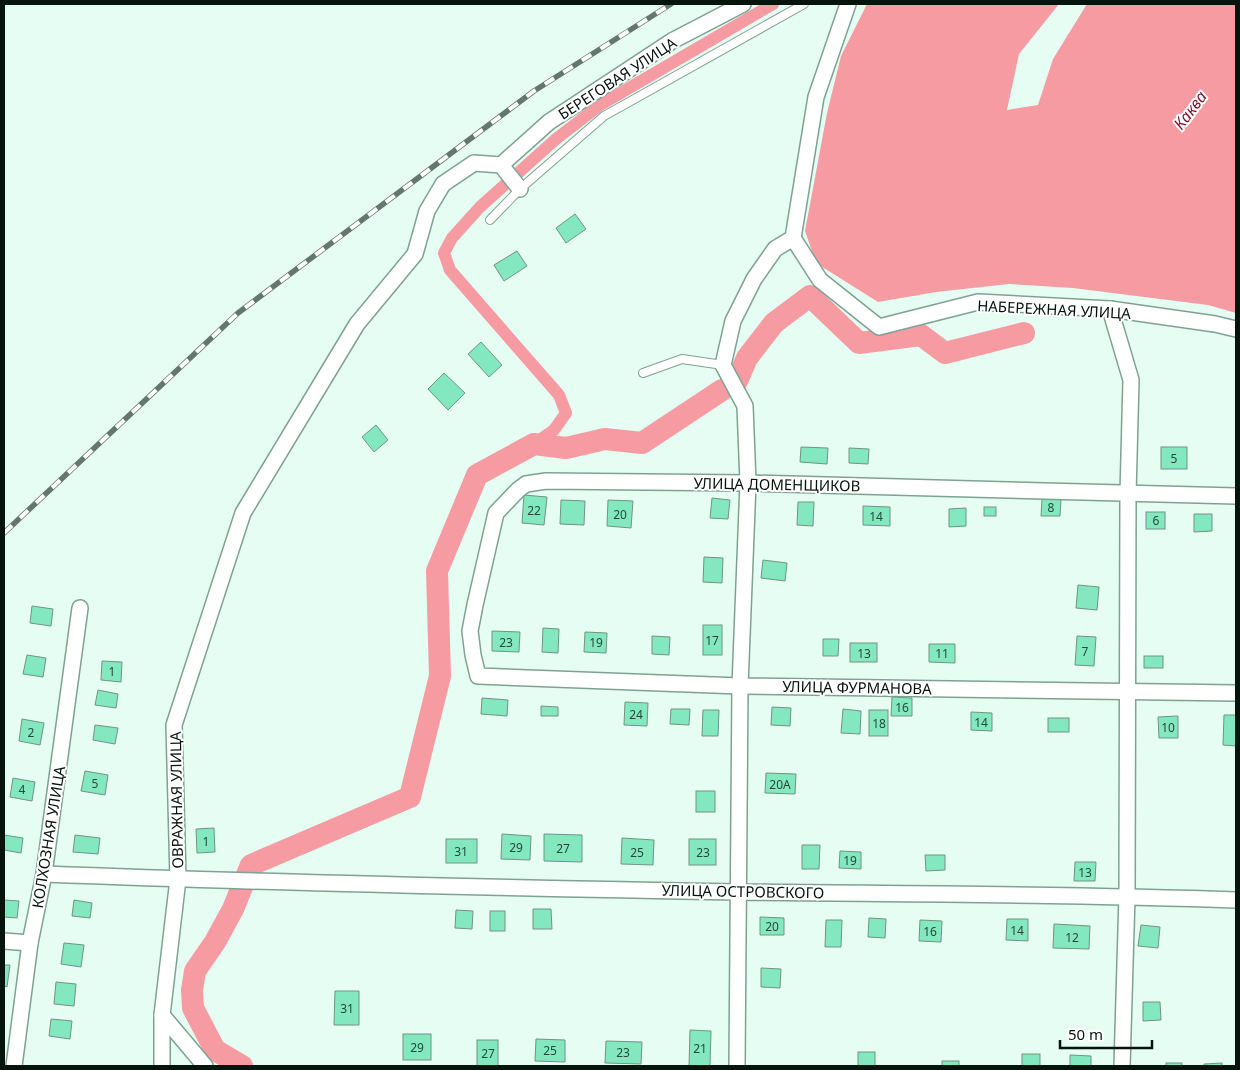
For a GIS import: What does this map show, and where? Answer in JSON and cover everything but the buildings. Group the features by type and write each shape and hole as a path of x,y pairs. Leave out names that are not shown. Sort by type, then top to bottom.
{"street":[{"name":"БЕРЕГОВАЯ УЛИЦА","path":"501,164 549,122 672,41 743,4"},
{"path":"737,1066 740,686 748,483 745,406 723,365 733,321 754,279 775,250 793,238 816,97 848,4"},
{"name":"ОВРАЖНАЯ УЛИЦА","path":"162,1066 162,1015 178,880 174,725 243,513 357,324 415,254 427,211 443,184 474,163 501,164"},
{"path":"501,164 520,189"},
{"name":"НАБЕРЕЖНАЯ УЛИЦА","path":"793,238 820,280 879,327 978,302 1110,309 1216,324 1236,329"},
{"path":"1110,309 1132,380 1128,494 1127,896 1122,1066"},
{"name":"УЛИЦА ДОМЕНЩИКОВ","path":"478,676 470,631 496,513 526,484 546,481 748,483 1236,496"},
{"name":"КОЛХОЗНАЯ УЛИЦА","path":"14,1066 30,943 44,874 80,608"},
{"name":"УЛИЦА ФУРМАНОВА","path":"478,676 740,686 1236,693"},
{"name":"УЛИЦА ОСТРОВСКОГО","path":"44,874 178,880 738,892 1127,896 1236,900"},
{"path":"4,941 30,943"},
{"path":"162,1015 205,1066"}],"lane":[{"path":"490,220 520,189 604,116 804,4"},
{"path":"643,374 682,358 723,365"}],"water":[{"name":"Каква","path":"867,4 1059,4 1019,54 1007,110 1038,105 1053,59 1087,4 1236,4 1236,313 1208,305 1073,288 1009,284 936,292 878,302 816,263 805,231 827,113 841,56"}],"waterway":[{"path":"534,444 554,430 566,413 559,395 450,270 444,253 452,238 480,207 556,139 600,105 773,4"},
{"path":"737,381 747,358 774,323 810,296 859,343 921,335 945,353 1024,333"},
{"path":"242,1066 215,1050 193,1008 192,990 195,971 215,942 233,909 251,865 410,797 440,676 437,571 477,475 534,444 566,448 605,439 642,443 722,390"}],"railway":[{"path":"4,533 238,313 534,91 671,4"}]}
